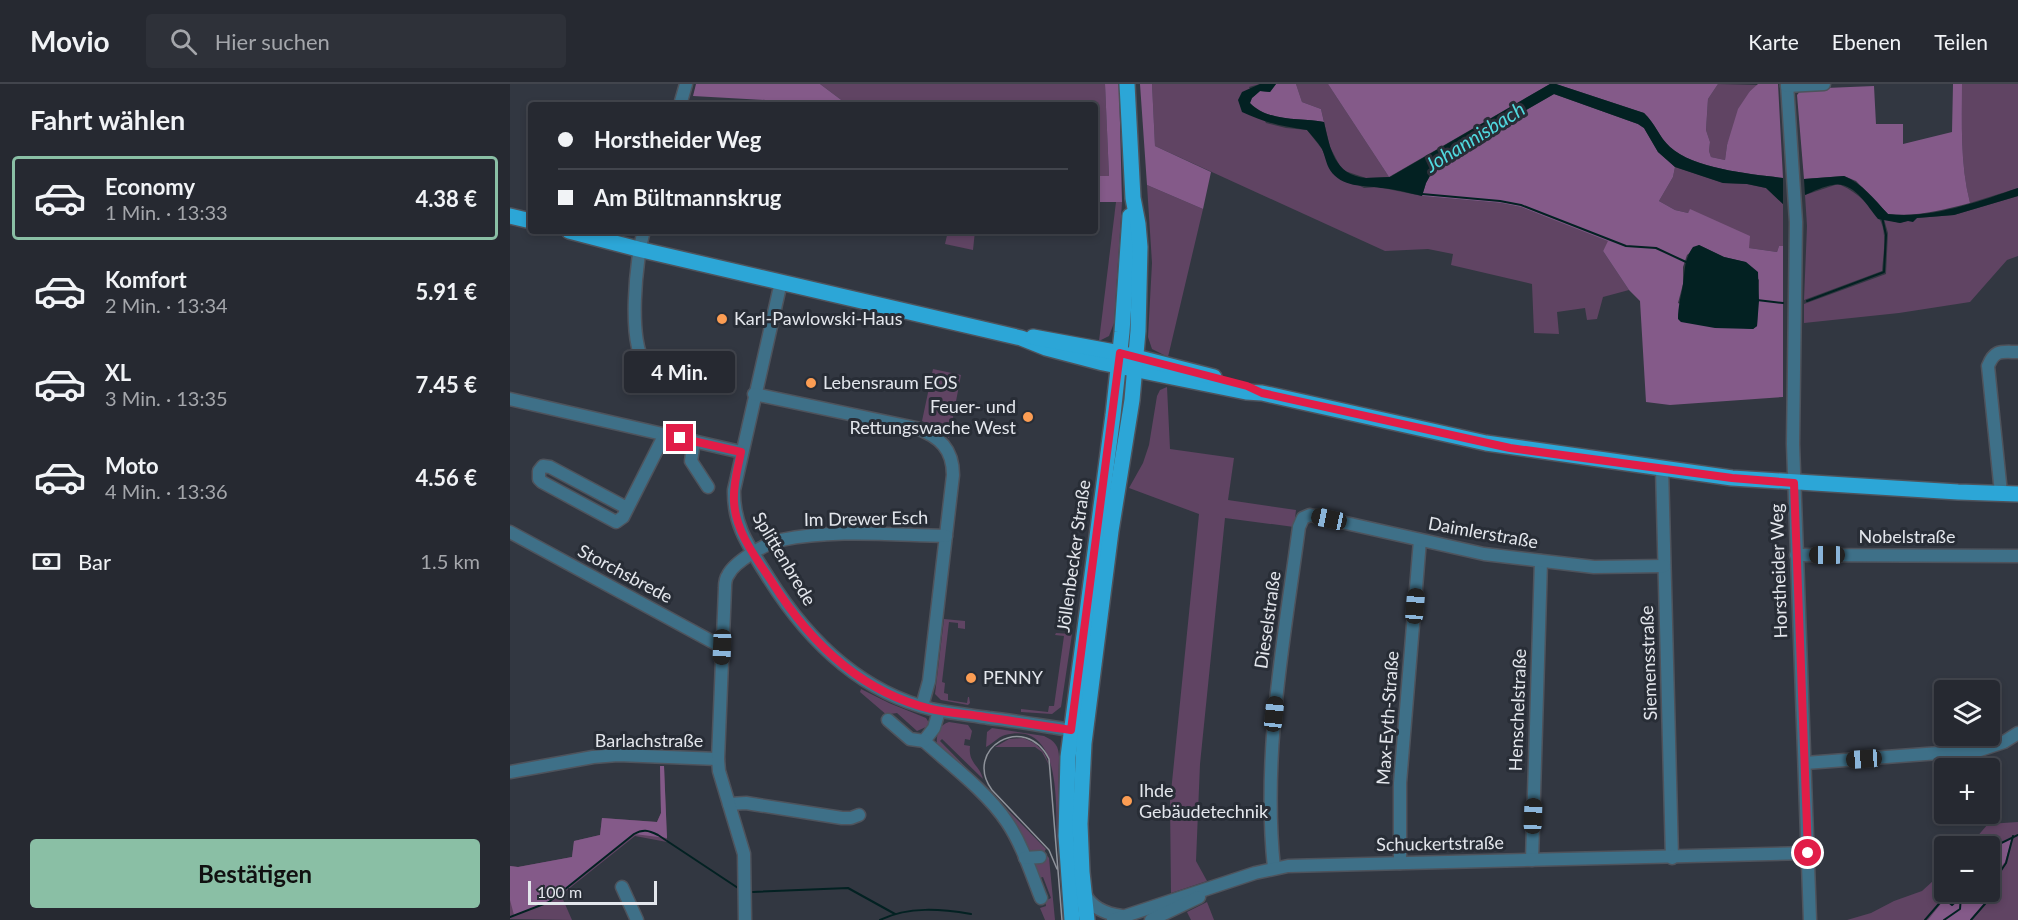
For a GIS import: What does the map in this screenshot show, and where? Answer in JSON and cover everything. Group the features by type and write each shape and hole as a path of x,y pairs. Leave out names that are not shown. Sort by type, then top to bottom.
{"main road":[{"name":"Jöllenbecker Straße","path":"1072,920 1065,819 1136,363 1140,265 1138,224 1133,198 1128,84"},
{"name":"Jöllenbecker Straße","path":"1087,920 1080,814 1078,731 1119,359 1133,198"},
{"path":"510,216 528,220"},
{"path":"580,234 1022,338 1046,348 1083,358 1119,359"},
{"path":"1022,338 1046,338 1119,359 1247,386 1262,393"},
{"path":"1083,358 1102,375 1115,397"},
{"path":"1136,363 1165,376 1262,393 1486,443 1555,454 1732,478 2018,494"},
{"path":"1132,400 1151,379 1165,376"}],"street":[{"path":"681,102 686,84"},
{"path":"1787,85 1824,84"},
{"name":"Horstheider Weg","path":"1787,85 1795,204 1794,483 1811,917"},
{"path":"643,234 638,249 635,322 640,358 646,364"},
{"name":"Splittenbrede","path":"781,282 734,490 735,512 744,537 788,606 826,651 852,672 888,693 939,711 1078,731"},
{"path":"2001,493 1988,366 1992,356 1998,352 2018,352"},
{"name":"Im Drewer Esch","path":"754,394 916,428 938,438 947,447 953,465 929,681 922,706"},
{"path":"510,399 741,452"},
{"path":"627,508 550,467 543,466 539,471 539,479 542,482 612,521 620,520 627,508 665,434"},
{"path":"694,441 691,461 708,487"},
{"name":"Siemensstraße","path":"1662,468 1672,858"},
{"name":"Daimlerstraße","path":"1301,520 1310,515 1484,554 1594,567 1664,566"},
{"name":"Dieselstraße","path":"1274,868 1270,793 1272,727 1301,520"},
{"name":"Storchsbrede","path":"510,532 722,647"},
{"name":"Im Drewer Esch","path":"745,920 744,854 718,759 727,575 736,565 779,540 882,534 946,536"},
{"name":"Max-Eyth-Straße","path":"1400,863 1400,783 1420,540"},
{"name":"Nobelstraße","path":"1796,555 2018,556"},
{"name":"Henschelstraße","path":"1532,860 1541,561"},
{"path":"924,741 934,728 939,711"},
{"path":"888,720 910,740 924,741 1003,816 1014,832 1041,898"},
{"path":"1805,763 1980,750 2004,742 2018,733"},
{"name":"Barlachstraße","path":"510,772 593,757 618,755 718,759"},
{"path":"729,804 746,803 842,818 859,816"},
{"name":"Schuckertstraße","path":"1084,891 1091,905 1118,918 1274,868 1808,853"},
{"path":"1025,858 1040,857"},
{"name":"Schuckertstraße","path":"1150,920 1180,908 1219,886"},
{"path":"622,887 637,920"}],"shaded area":[{"path":"696,84 820,84 844,102 770,102 693,96"},
{"path":"820,84 1105,84 1109,176 1098,176 1098,102 844,102"},
{"path":"1105,84 1119,84 1122,202 1098,202 1098,176 1109,176"},
{"path":"1140,84 1152,84 1155,146 1211,172 1203,209 1147,185"},
{"path":"1152,84 1260,84 1249,87 1266,123 1307,130 1322,149 1331,171 1364,188 1378,187 1422,196 1521,207 1605,239 1609,241 1603,251 1629,290 1603,297 1597,319 1587,320 1585,308 1557,312 1559,334 1534,333 1532,284 1451,265 1453,254 1428,249 1385,251 1155,146"},
{"path":"1276,84 1296,84 1302,102 1321,109 1324,122 1275,116 1257,109 1250,103 1260,91 1270,92"},
{"path":"1296,84 1328,84 1389,177 1366,178 1342,170 1330,147 1321,109 1302,102"},
{"path":"1328,84 1550,84 1389,177"},
{"path":"1556,84 1718,84 1708,99 1706,130 1711,157 1725,160 1738,109 1750,91 1758,84 1778,84 1783,178 1723,169 1693,161 1670,147 1644,113"},
{"path":"1718,84 1758,85 1750,91 1727,145 1725,160 1711,157 1706,130 1708,99"},
{"path":"1953,84 1962,84 1963,158 1970,203 1920,214 1888,214 1856,181 1844,176 1804,179 1797,95 1802,89 1874,86 1876,124 1903,124 1903,144 1952,132"},
{"path":"1962,84 2018,84 2018,188 1970,203 1963,158"},
{"path":"1554,94 1644,128 1658,152 1675,167 1673,177 1659,201 1675,210 1688,213 1690,209 1750,236 1749,248 1777,252 1779,246 1783,246 1783,397 1670,405 1646,402 1640,301 1629,290 1603,251 1608,241 1521,207 1422,196 1438,161","holes":["1699,245 1724,257 1745,262 1759,280 1757,326 1753,329 1734,327 1678,303 1687,255"]},
{"path":"1675,167 1723,183 1766,188 1783,204 1783,246 1779,246 1777,252 1749,248 1690,210 1688,213 1675,210 1659,201 1673,177"},
{"path":"1838,184 1862,199 1881,222 1884,240 1882,271 1804,300 1807,226 1805,195"},
{"path":"1147,185 1203,209 1168,357 1152,349 1148,337 1152,263"},
{"path":"2018,196 2018,256 2007,260 1970,302 1899,313 1804,323 1804,304 1886,274 1888,233 1884,219 1900,223 1917,218 1954,215"},
{"path":"1116,202 1122,202 1114,323 1109,336 1099,341"},
{"path":"947,234 975,234 973,250 945,244"},
{"path":"933,369 961,375 949,438 922,421"},
{"path":"1167,387 1170,449 1234,458 1228,500 1296,510 1294,527 1225,518 1200,764 1196,861 1207,881 1171,893 1170,802 1199,514 1129,488 1143,463 1149,445 1157,396 1160,390"},
{"path":"944,619 965,621 965,629 958,628 958,623 949,622 942,682 945,683 944,693 948,694 948,700 967,703 969,697 968,705 941,700 935,694"},
{"path":"1056,633 1072,634 1061,707 1052,714 1021,712 1021,709 1048,712 1049,706 1054,706 1064,636 1055,635"},
{"path":"861,689 926,718 929,723 917,731 897,713 888,716 860,692"},
{"path":"945,723 968,725 972,731 970,740 965,739 964,745 970,746 972,761 983,779 942,739 940,741 1046,849 1044,852 1049,858 1055,920 1045,920 1040,908 1046,906 1045,901 1051,898 1043,877 1036,879 1034,867 1038,861 1029,854 937,747 938,732"},
{"path":"992,728 1044,736 1054,742 1057,747 1059,758 1057,844 1055,791 1047,754 1038,741 1024,734 1005,735 986,747 987,732"},
{"path":"1023,738 1040,748 1049,765 1042,752 1035,747 995,747 1009,739"},
{"path":"660,766 664,766 667,842 635,836 561,895 572,920 510,919 510,866 518,867 572,857 574,841 600,835 602,818 657,822 661,813"},
{"path":"660,766 664,766 667,838 634,834 549,902 514,915 510,900 510,866 518,867 572,857 574,841 600,835 602,818 657,822 661,813"},
{"path":"2018,822 2018,920 1847,920 1871,913 1894,901 1922,891 1934,880 1934,902 2000,902 2000,836 1978,836 1988,824"},
{"path":"2012,838 2005,862 2000,868 2000,844"},
{"path":"1207,902 1214,920 1191,920 1187,912"},
{"path":"1942,902 1985,902 1970,920 1928,920"}],"water":[{"name":"Johannisbach","path":"1260,84 1276,84 1270,92 1260,91 1250,103 1257,109 1275,116 1324,122 1335,159 1347,172 1355,176 1390,177 1550,84 1556,84 1644,113 1670,147 1693,161 1755,175 1783,178 1783,204 1766,188 1723,183 1675,167 1658,152 1644,128 1638,124 1554,94 1438,161 1422,196 1391,189 1353,185 1335,176 1329,168 1322,149 1307,130 1274,124 1242,112 1238,100 1242,92"},
{"path":"1844,176 1863,188 1888,214 1938,212 2018,188 2018,196 1954,215 1917,218 1913,222 1900,223 1878,219 1854,191 1841,185 1826,186 1805,195 1804,179"},
{"path":"1699,245 1724,257 1746,262 1758,272 1757,326 1753,329 1715,328 1681,322 1678,319 1686,261 1693,247"}],"waterway":[{"path":"1422,194 1521,205 1626,246 1656,248 1686,262"},
{"path":"1807,301 1884,272 1886,235 1882,217"},
{"path":"1757,300 1783,303"},
{"path":"510,917 549,902 634,834 643,831 658,835 738,888"},
{"path":"2000,844 2018,835"},
{"path":"1971,920 1991,897 1998,875 2006,863 2013,836"},
{"path":"753,892 848,888 895,914"},
{"path":"1925,920 1941,902"},
{"path":"1948,902 1952,905 1955,902"},
{"path":"1944,920 1960,909 1961,902"},
{"path":"880,920 902,912 914,911 937,910 971,914"}],"tram line":[{"path":"1057,869 1049,850 992,790 985,775 985,761 1000,741 1013,737 1026,738 1038,745 1049,759 1062,920"}],"place":[{"name":"Karl-Pawlowski-Haus","path":"722,319"},
{"name":"Lebensraum EOS","path":"811,383"},
{"name":"Feuer- und Rettungswache West","path":"1028,417"},
{"name":"PENNY","path":"971,678"},
{"name":"Ihde Gebäudetechnik","path":"1127,801"}],"route":[{"path":"680,438 741,452 734,502 737,521 744,537 802,626 826,651 852,672 888,693 930,709 1071,730 1120,353 1247,386 1262,393 1473,441 1732,478 1794,483 1808,853"}]}
